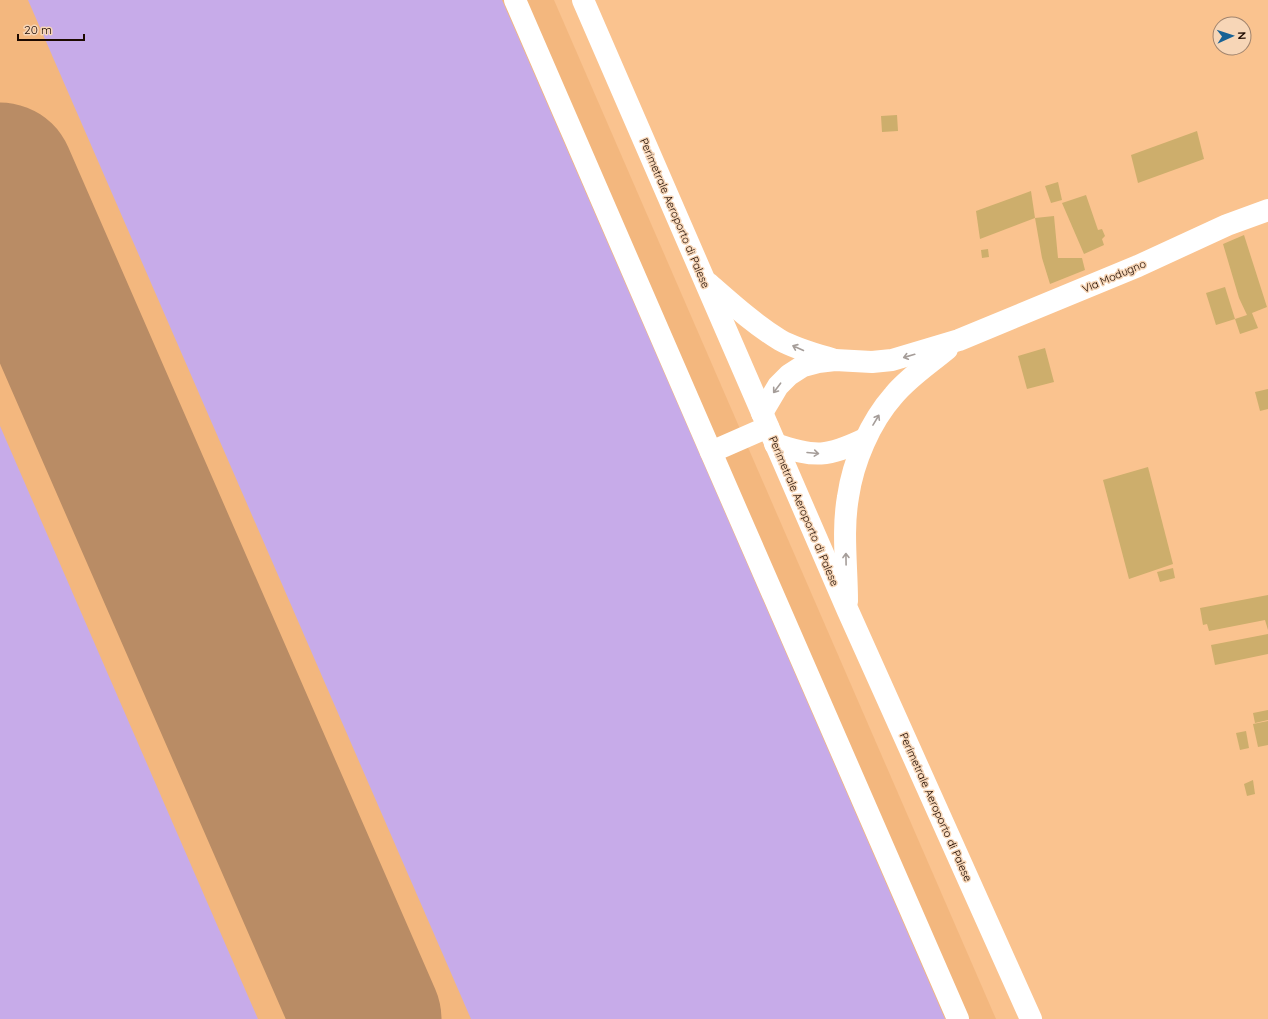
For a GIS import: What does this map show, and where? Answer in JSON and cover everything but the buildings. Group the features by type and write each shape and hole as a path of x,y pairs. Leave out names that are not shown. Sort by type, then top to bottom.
{"street":[{"path":"516,0 958,1019"},
{"name":"Perimetrale Aeroporto di Palese","path":"583,0 848,612 1031,1019"},
{"name":"Via Modugno","path":"959,340 1138,266 1227,225 1268,210"},
{"path":"704,280 754,322 781,340 804,351 835,360"},
{"path":"769,428 778,386 789,375 803,366 835,360 872,362 892,360 959,340"},
{"path":"848,612 846,525 848,497 866,439 877,418 893,395 914,375 959,340"},
{"path":"711,452 769,428"},
{"path":"769,428 797,451 815,454 829,454 866,439"}],"shaded area":[{"path":"0,0 554,0 996,1019 0,1019"},
{"path":"28,0 502,0 945,1019 471,1019"},
{"path":"0,426 258,1019 0,1019"}],"runway":[{"path":"0,177 367,1019"}]}
